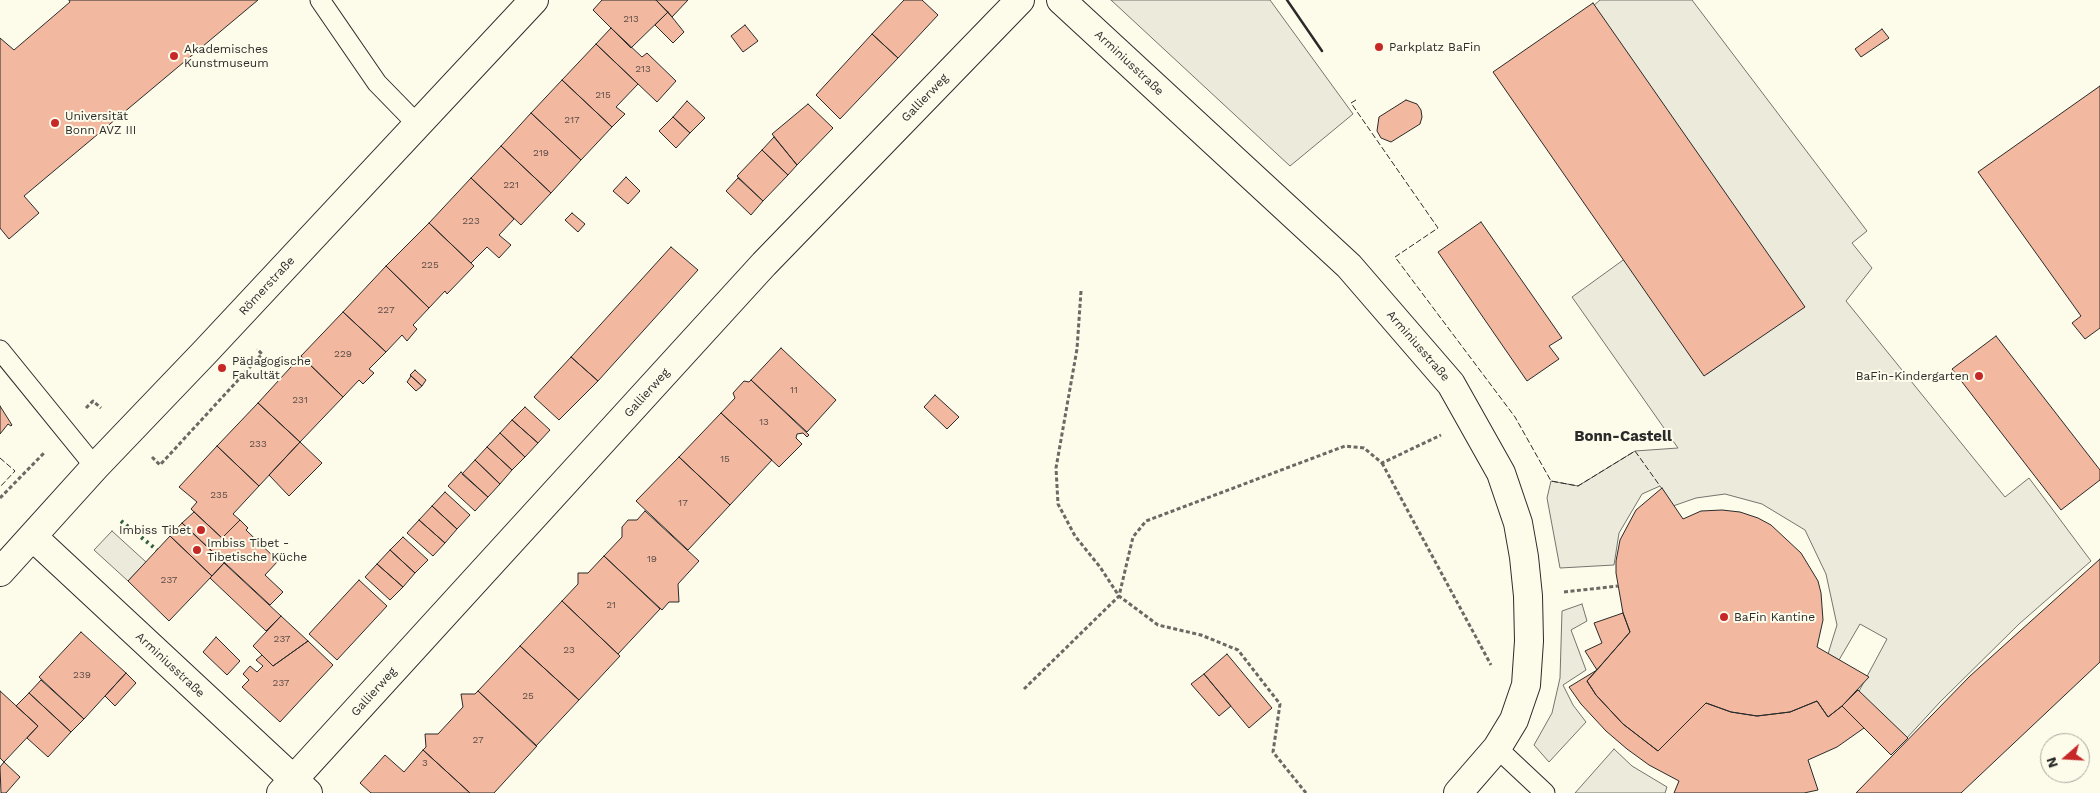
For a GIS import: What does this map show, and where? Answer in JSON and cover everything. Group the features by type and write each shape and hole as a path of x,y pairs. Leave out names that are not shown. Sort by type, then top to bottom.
{"street":[{"name":"Römerstraße","path":"0,572 95,467 534,0"},
{"name":"Gallierweg","path":"294,789 764,264 1020,0"},
{"name":"Arminiusstraße","path":"1061,0 1350,266 1451,384 1473,420 1501,473 1518,523 1524,557 1528,596 1529,640 1526,685 1514,720 1496,748 1458,793"},
{"name":"Arminiusstraße","path":"33,537 294,789"}],"lane":[{"path":"320,0 377,83 417,124"},
{"path":"0,350 52,417 95,467"},
{"path":"1496,748 1545,793"}],"path":[{"path":"1081,291 1077,349 1056,468 1058,504 1075,536 1100,567 1119,596 1158,625 1201,636 1238,650 1280,704 1273,752 1306,793"},
{"path":"149,455 160,465 262,354 253,345"},
{"path":"1382,463 1473,420"},
{"path":"1024,689 1119,596 1133,537 1146,521 1345,446 1364,448 1382,463 1489,664 1526,685"},
{"path":"1528,596 1618,586"}],"shaded area":[{"path":"1111,0 1270,0 1353,114 1290,166"},
{"path":"1600,0 1692,0 1867,231 1852,243 1872,268 1846,301 2005,497 2029,478 2091,561 2019,624 1940,702 1905,740 1857,695 1887,639 1860,624 1839,660 1828,654 1837,625 1826,574 1805,530 1762,504 1725,494 1696,498 1673,506 1660,486 1642,494 1619,533 1614,565 1560,568 1547,498 1551,481 1578,486 1635,451 1678,448 1572,297 1626,258 1707,374 1803,306 1592,7"},
{"path":"112,531 146,562 128,581 94,550"},
{"path":"1582,604 1587,621 1571,630 1586,670 1563,685 1573,705 1586,722 1549,762 1534,745 1552,713 1560,678 1562,611"},
{"path":"1614,749 1632,766 1667,787 1665,793 1575,793"}],"building":[{"name":"Universität Bonn AVZ III","path":"69,0 258,0 24,196 39,213 9,239 0,228 0,38 14,50 70,2"},
{"path":"602,0 656,0 668,12 631,48 593,10"},
{"path":"656,0 688,0 672,17"},
{"path":"904,0 922,0 938,15 898,58 872,34"},
{"path":"1593,3 1805,307 1704,376 1493,72"},
{"path":"668,12 684,32 673,43 655,25"},
{"path":"745,25 758,41 743,52 731,36"},
{"path":"611,28 642,57 647,53 676,81 657,102 596,44"},
{"path":"1882,29 1889,38 1861,57 1855,49"},
{"path":"872,34 898,58 840,119 816,95"},
{"path":"596,44 638,84 616,107 625,114 612,127 562,80"},
{"path":"562,80 612,127 581,160 531,113"},
{"path":"2100,86 2100,328 2085,339 2072,323 2081,316 1978,172"},
{"path":"1406,100 1417,104 1421,110 1420,124 1391,142 1381,138 1377,131 1379,117"},
{"path":"687,101 705,118 690,133 673,117"},
{"path":"808,104 833,128 797,165 772,134"},
{"path":"531,113 581,160 551,193 501,146"},
{"path":"673,117 690,133 676,148 659,131"},
{"path":"774,137 797,165 788,175 762,150"},
{"path":"501,146 551,193 521,225 471,178"},
{"path":"762,150 788,175 763,201 737,176"},
{"path":"626,177 640,191 628,204 613,191"},
{"path":"471,178 514,219 499,235 511,245 499,258 487,247 471,263 429,223"},
{"path":"738,178 763,201 751,215 726,191"},
{"path":"572,213 585,224 578,232 565,220"},
{"path":"1481,222 1562,338 1549,346 1559,359 1527,381 1438,252"},
{"path":"429,223 474,266 447,294 445,291 429,308 386,266"},
{"path":"671,247 698,270 598,381 571,357"},
{"path":"386,266 429,308 413,325 417,329 407,341 402,335 386,352 343,312"},
{"path":"343,312 386,352 369,369 374,373 363,384 359,380 343,397 301,356"},
{"path":"1996,336 2100,470 2100,480 2061,510 1952,369"},
{"path":"781,348 836,400 807,432 751,380"},
{"path":"301,356 343,397 300,442 258,403"},
{"path":"571,357 598,381 559,420 534,397"},
{"path":"415,370 426,380 422,386 410,375"},
{"path":"411,376 422,386 416,391 407,382"},
{"path":"751,380 809,435 807,437 803,433 797,434 796,438 802,444 779,467 721,413 735,398 733,393 744,381 749,382"},
{"path":"935,395 959,417 947,429 924,407"},
{"path":"258,403 300,442 259,486 217,446"},
{"path":"0,406 12,425 8,424 0,434"},
{"path":"525,407 550,430 538,443 512,420"},
{"path":"721,413 772,460 730,505 679,457"},
{"path":"512,420 538,443 525,457 500,433"},
{"path":"500,433 525,457 512,470 487,447"},
{"path":"300,442 322,463 289,496 269,475"},
{"path":"217,446 259,486 233,514 240,520 222,538 191,509 197,502 179,487"},
{"path":"487,447 512,470 500,484 475,460"},
{"path":"679,457 730,505 688,550 636,501"},
{"path":"475,460 500,484 488,497 462,474"},
{"path":"461,472 488,497 475,511 448,486"},
{"name":"BaFin Kantine","path":"1662,488 1683,519 1701,511 1722,510 1740,512 1771,525 1801,553 1818,581 1821,593 1823,620 1817,647 1869,677 1842,706 1828,717 1817,701 1790,712 1757,716 1731,712 1706,703 1658,751 1623,724 1596,695 1587,681 1630,632 1623,613 1616,573 1620,540 1636,510"},
{"path":"445,492 470,515 457,529 432,506"},
{"path":"432,506 457,529 445,543 419,520"},
{"path":"645,511 699,561 678,584 679,602 669,602 662,610 604,556 622,537 622,527 628,520 637,520"},
{"path":"194,512 222,538 240,520 248,528 246,530 278,561 265,575 283,592 270,605 182,523"},
{"path":"419,520 445,543 433,556 407,533"},
{"name":"Imbiss Tibet - Tibetische Küche","path":"182,523 224,563 212,576 170,536"},
{"path":"170,536 212,576 169,621 128,581"},
{"path":"403,537 428,560 415,573 390,550"},
{"path":"390,550 415,573 403,587 377,564"},
{"path":"604,556 660,609 618,654 562,601 578,584 578,573 588,573"},
{"path":"2100,559 2100,662 1961,793 1856,793 1970,676"},
{"path":"224,563 281,616 266,631 210,578"},
{"path":"377,564 403,587 390,600 365,577"},
{"path":"359,580 387,606 337,660 309,634"},
{"path":"562,601 620,656 579,700 520,646"},
{"path":"1623,613 1630,632 1597,670 1585,651 1602,643 1594,623"},
{"path":"281,616 308,641 273,666 253,646"},
{"path":"81,632 126,673 84,719 39,677"},
{"path":"216,637 240,661 227,675 203,652"},
{"path":"308,641 333,665 280,722 242,687 249,680 243,674 250,666 257,672 263,666 256,660 262,655 273,666"},
{"path":"520,646 579,700 536,746 478,691"},
{"path":"1227,654 1272,708 1249,728 1204,674"},
{"path":"1597,670 1587,681 1596,695 1623,724 1658,751 1706,703 1731,712 1757,716 1790,712 1817,701 1828,717 1842,706 1864,728 1837,747 1808,760 1818,790 1804,793 1674,793 1679,781 1649,765 1627,749 1606,731 1581,704 1569,687"},
{"path":"126,673 136,683 115,706 105,696"},
{"path":"1204,674 1231,706 1219,716 1191,684"},
{"path":"41,680 84,719 71,732 29,693"},
{"path":"1858,690 1908,738 1891,755 1842,706"},
{"path":"0,691 38,726 4,762 0,758"},
{"path":"478,691 537,746 494,793 470,793 423,750 426,747 425,734 438,734 463,707 461,694 475,694"},
{"path":"29,693 71,732 48,757 27,738 38,726 16,706"},
{"path":"423,750 470,793 371,793 360,783 385,755 404,772"},
{"path":"4,762 20,777 6,793 1,793 0,767"}],"hedge":[{"path":"121,521 157,550"}],"fence":[{"path":"1356,100 1351,103 1438,228 1395,257 1515,417 1551,481 1578,486 1635,451 1660,486"},
{"path":"0,458 15,471 0,487"}],"wall":[{"path":"1287,0 1322,51"}],"place":[{"name":"Parkplatz BaFin","path":"1379,47"},
{"name":"Akademisches Kunstmuseum","path":"174,56"},
{"name":"Universität Bonn AVZ III","path":"55,123"},
{"name":"Pädagogische Fakultät","path":"222,368"},
{"name":"BaFin-Kindergarten","path":"1979,376"},
{"name":"Imbiss Tibet","path":"201,530"},
{"name":"Imbiss Tibet - Tibetische Küche","path":"197,550"},
{"name":"BaFin Kantine","path":"1724,617"}],"district":[{"name":"Bonn-Castell","path":"1623,437"}]}
